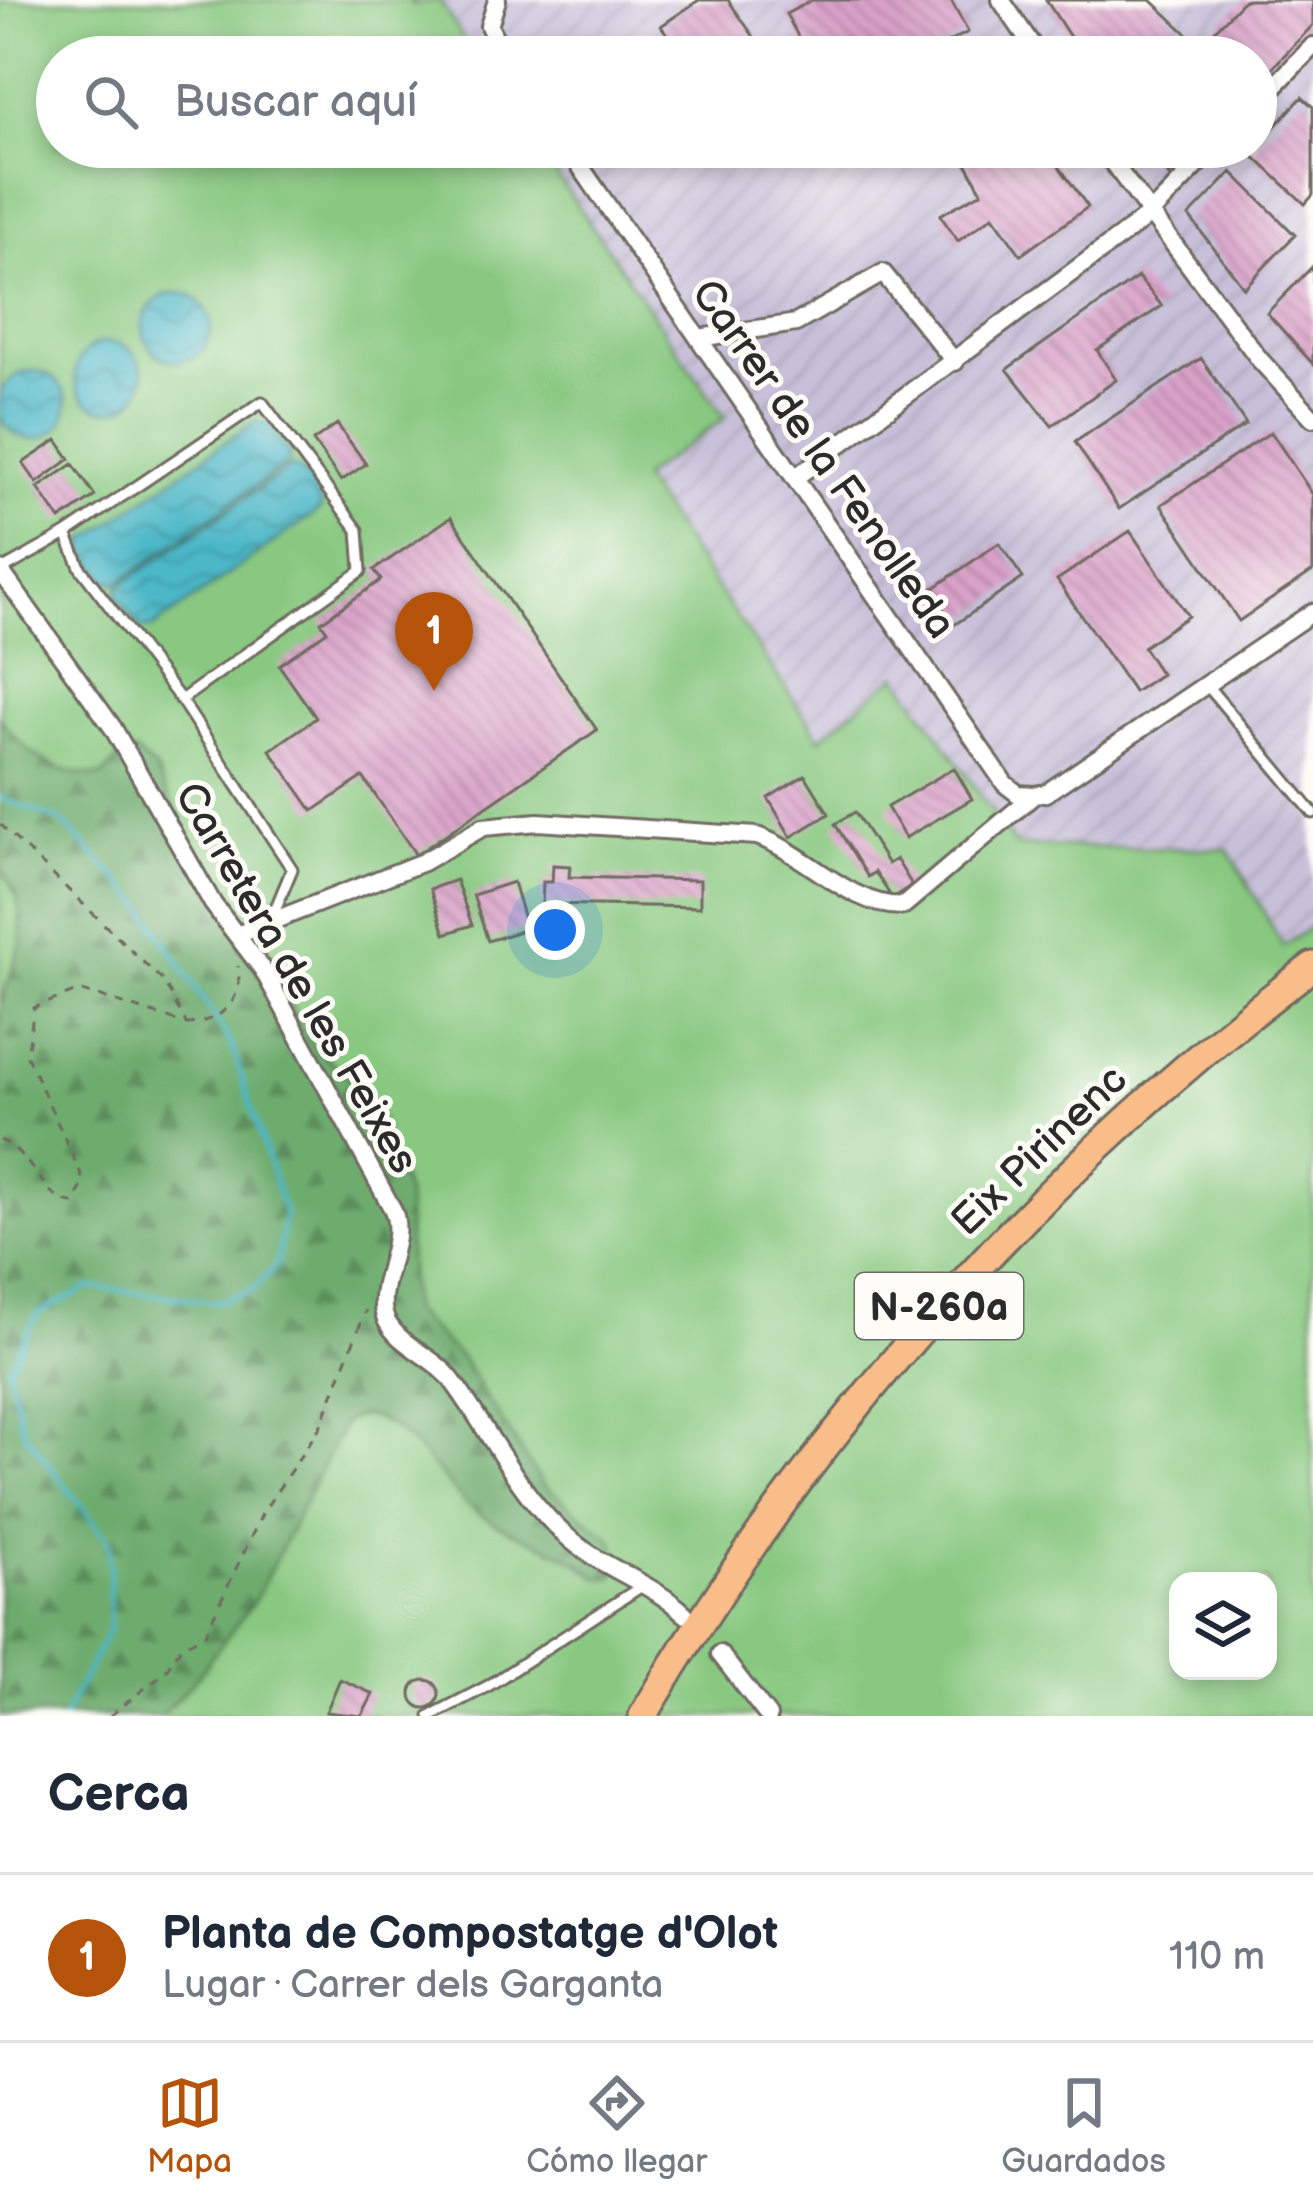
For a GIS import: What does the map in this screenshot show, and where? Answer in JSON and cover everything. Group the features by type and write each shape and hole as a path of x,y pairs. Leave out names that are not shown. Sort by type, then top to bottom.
{"main road":[{"name":"Eix Pirinenc","path":"644,1716 787,1496 928,1317 1015,1224 1117,1128 1313,966"}],"street":[{"path":"494,36 489,26 497,0"},
{"path":"1001,0 1026,36"},
{"path":"1277,83 1313,46"},
{"name":"Carrer de la Fenolleda","path":"582,168 1005,784 1018,794 1034,795"},
{"path":"1115,168 1260,360 1313,418"},
{"path":"796,477 1148,216 1195,168"},
{"path":"699,338 796,323 884,273 955,362"},
{"name":"Carretera de les Feixes","path":"0,571 113,728 234,942 292,1021 398,1222 383,1305 387,1324 448,1376 539,1510 575,1544 646,1582 686,1614"},
{"path":"234,942 270,922 423,862 483,827 538,822 757,836 791,848 862,897 903,906 1034,795 1046,793 1313,611"},
{"path":"720,1654 767,1716"}],"lane":[{"path":"0,571 66,534 262,401 358,530 362,572 181,700"},
{"path":"66,534 81,569 181,700 292,869 270,922"},
{"path":"1206,684 1313,813"},
{"path":"430,1716 488,1686 646,1582"}],"path":[{"path":"0,824 164,982 188,1024"},
{"path":"0,1140 20,1148 55,1197 73,1203 83,1184 81,1174 27,1056 28,1020 47,999 80,990 188,1024 202,1023 230,1007 241,987 234,942"},
{"path":"110,1716 165,1672 181,1647 205,1634 263,1512 320,1427 368,1304"}],"shaded area":[{"path":"415,0 1313,0 1313,925 1283,947 1228,849 1016,846 897,675 821,739 427,168 1277,168 1277,36 385,36 386,21"}],"green space":[{"path":"0,0 415,0 411,5 439,0 462,36 36,36 36,168 552,168 725,418 641,478 820,738 897,675 1016,846 1228,849 1283,946 1313,925 1313,1716 0,1716"},
{"path":"0,717 20,742 57,767 103,776 120,756 135,752 155,769 202,871 267,958 312,1046 360,1086 377,1111 406,1194 411,1310 463,1361 543,1485 613,1540 620,1567 612,1578 598,1578 567,1556 482,1515 393,1428 360,1416 344,1423 256,1598 194,1681 160,1716 0,1716 0,1006 22,940 18,898 0,867"}],"water":[{"path":"177,293 201,303 211,327 201,351 177,361 153,351 143,327 153,303"},
{"path":"109,342 133,352 143,376 133,400 109,410 85,400 75,376 85,352"},
{"path":"33,371 57,381 67,405 57,429 33,439 9,429 -1,405 9,381"},
{"path":"255,421 268,424 289,454 288,463 118,583 108,582 85,551 85,541"},
{"path":"291,466 311,484 321,509 151,629 140,628 117,597 118,587"}],"building":[{"path":"699,0 728,0 753,36 668,36 661,26"},
{"path":"813,0 951,0 968,32 960,36 798,36 786,14"},
{"path":"1046,0 1151,0 1189,36 1069,36"},
{"path":"1244,0 1313,0 1313,25 1277,63 1277,36 1210,36"},
{"path":"1302,97 1313,107 1313,195 1305,204 1266,168 1277,168 1277,124"},
{"path":"969,168 1060,168 1088,207 1021,255 993,216 958,241 940,215 982,192"},
{"path":"1232,172 1295,235 1244,288 1189,216"},
{"path":"1313,266 1313,364 1267,313"},
{"path":"1138,277 1162,306 1097,350 1116,380 1052,426 1007,369"},
{"path":"1201,358 1246,424 1119,509 1075,442"},
{"path":"337,424 366,464 341,481 313,441"},
{"path":"1271,432 1313,495 1313,571 1239,621 1161,505"},
{"path":"57,440 70,459 37,483 23,463"},
{"path":"73,464 95,496 60,520 38,488"},
{"path":"451,517 597,730 416,855 363,777 313,811 270,750 316,718 279,665 327,631 321,622 381,580 374,570"},
{"path":"1130,531 1188,616 1143,647 1161,674 1134,692 1057,580"},
{"path":"999,543 1023,578 954,625 931,590"},
{"path":"954,768 972,799 905,838 887,807"},
{"path":"805,775 829,814 791,837 768,798"},
{"path":"855,812 888,864 896,859 912,885 892,898 875,872 868,877 835,824"},
{"path":"553,865 570,866 569,877 700,880 700,907 542,904 543,882 552,882"},
{"path":"456,880 472,925 445,934 430,889"},
{"path":"513,882 527,929 488,941 473,895"},
{"path":"340,1679 373,1694 362,1716 326,1712"},
{"path":"425,1680 435,1684 439,1694 435,1704 425,1708 415,1704 411,1694 415,1684"}],"waterway":[{"path":"0,798 61,821 141,903 231,1043 285,1214 277,1265 253,1290 217,1302 89,1287 37,1314 8,1369 23,1431 110,1543 109,1630 64,1716"}],"place":[{"name":"Planta de Compostatge d'Olot","path":"434,691"}]}
